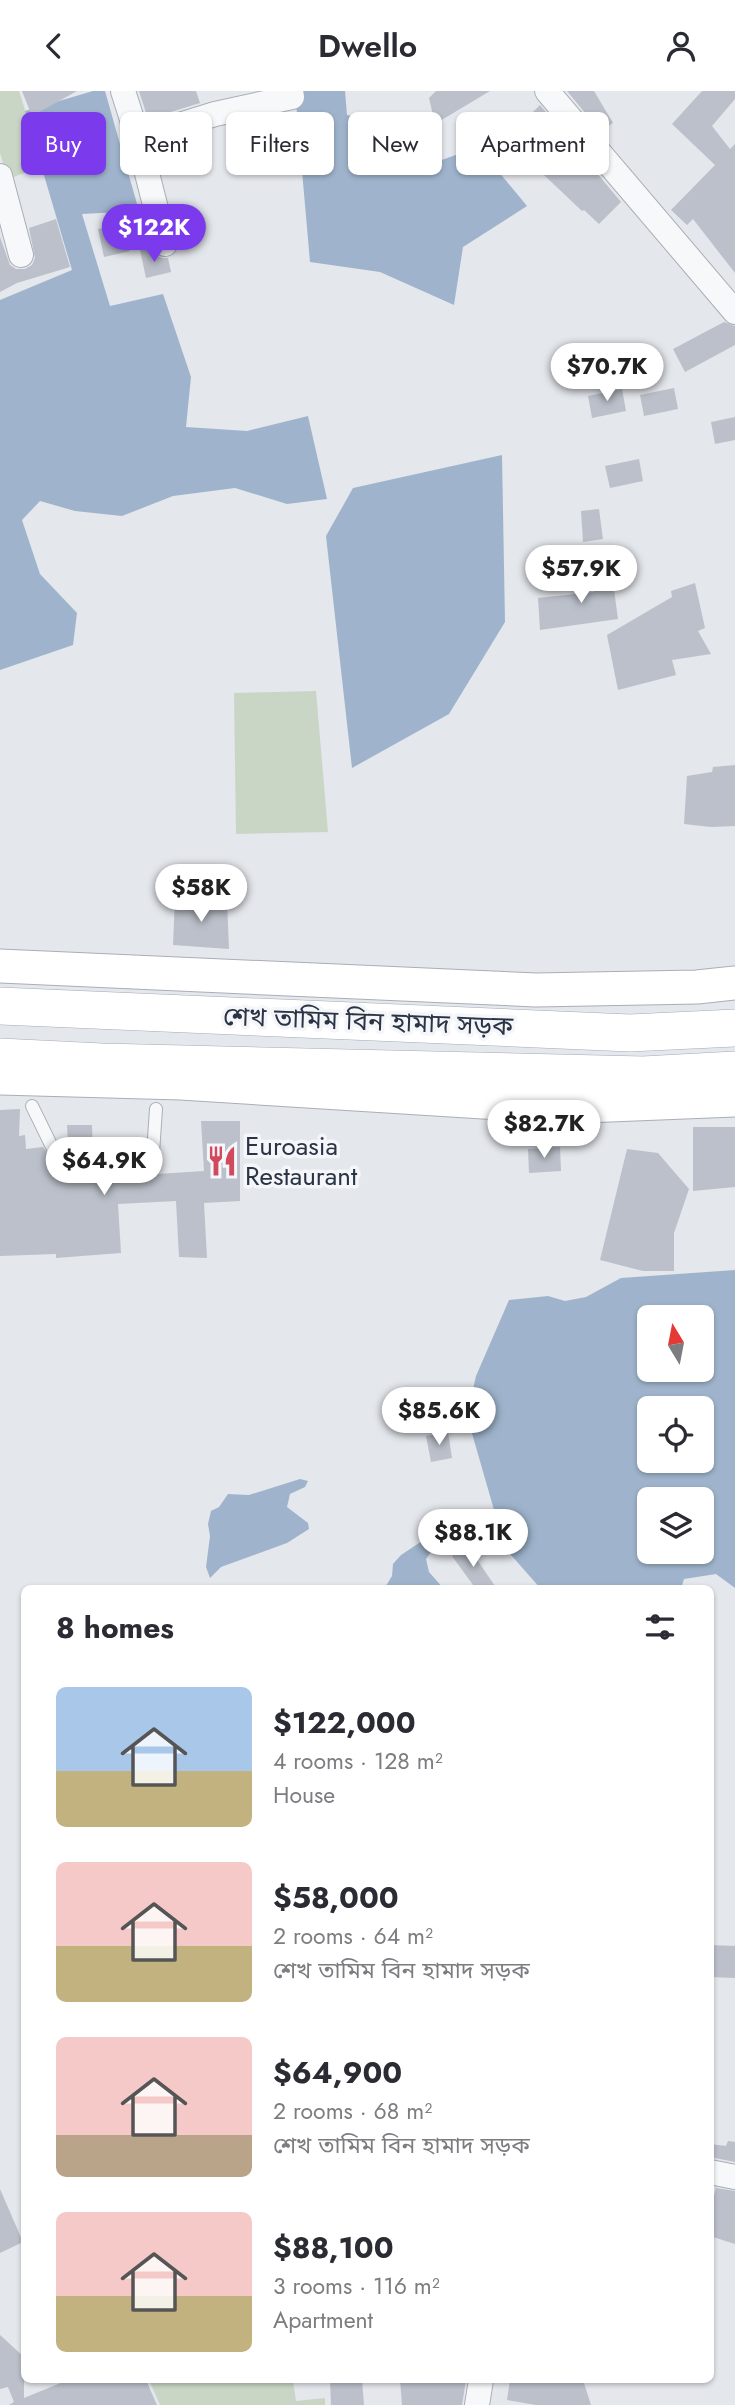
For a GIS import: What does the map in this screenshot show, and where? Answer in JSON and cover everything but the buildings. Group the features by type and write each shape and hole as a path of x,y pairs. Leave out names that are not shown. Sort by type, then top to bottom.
{"main road":[{"path":"0,966 537,990 697,987 735,983"},
{"name":"শেখ তামিম বিন হামাদ সড়ক","path":"0,1006 630,1033 735,1028"},
{"name":"শেখ তামিম বিন হামাদ সড়ক","path":"0,1057 102,1062 643,1075 735,1070"},
{"path":"0,1078 181,1083 560,1107 735,1100"}],"street":[{"path":"123,91 130,112"},
{"path":"212,115 292,97 291,91"},
{"path":"547,91 735,312"},
{"path":"147,175 165,244"},
{"path":"0,176 21,255"},
{"path":"714,2173 735,2177"},
{"path":"477,2405 481,2383"}],"lane":[{"path":"32,1106 56,1154 105,1173 152,1167 156,1109"}],"green space":[{"path":"0,91 19,91 26,112 21,112 21,174 8,179 0,153"},
{"path":"316,691 328,832 236,834 234,693"},
{"path":"150,2383 293,2383 296,2401 325,2398 325,2405 160,2405"}],"water":[{"path":"93,91 105,91 120,144 120,175 129,175 139,211 82,214 110,306 163,294 191,377 186,427 247,431 308,416 327,499 287,504 235,488 173,496 122,516 75,511 40,501 22,520 40,574 77,613 73,645 0,670 0,300 72,270 44,175 106,175 106,112 25,111"},
{"path":"295,91 345,91 348,115 348,175 442,175 442,160 456,155 456,175 501,175 527,206 463,247 454,305 380,272 310,262 302,175 334,175 334,112 297,112"},
{"path":"502,455 505,622 449,714 352,768 326,536 353,488"},
{"path":"735,1270 735,1588 716,1574 684,1579 682,1585 537,1585 505,1548 467,1416 476,1376 509,1300 548,1296 565,1301 586,1297 621,1278"},
{"path":"300,1479 308,1481 305,1487 290,1494 287,1507 308,1523 309,1529 287,1543 221,1567 210,1578 206,1567 211,1511 219,1507 228,1494 249,1495"},
{"path":"430,1542 433,1549 426,1559 429,1572 440,1585 386,1585 392,1576 393,1564 419,1543"}],"place":[{"name":"Euroasia Restaurant","path":"222,1161"}]}
